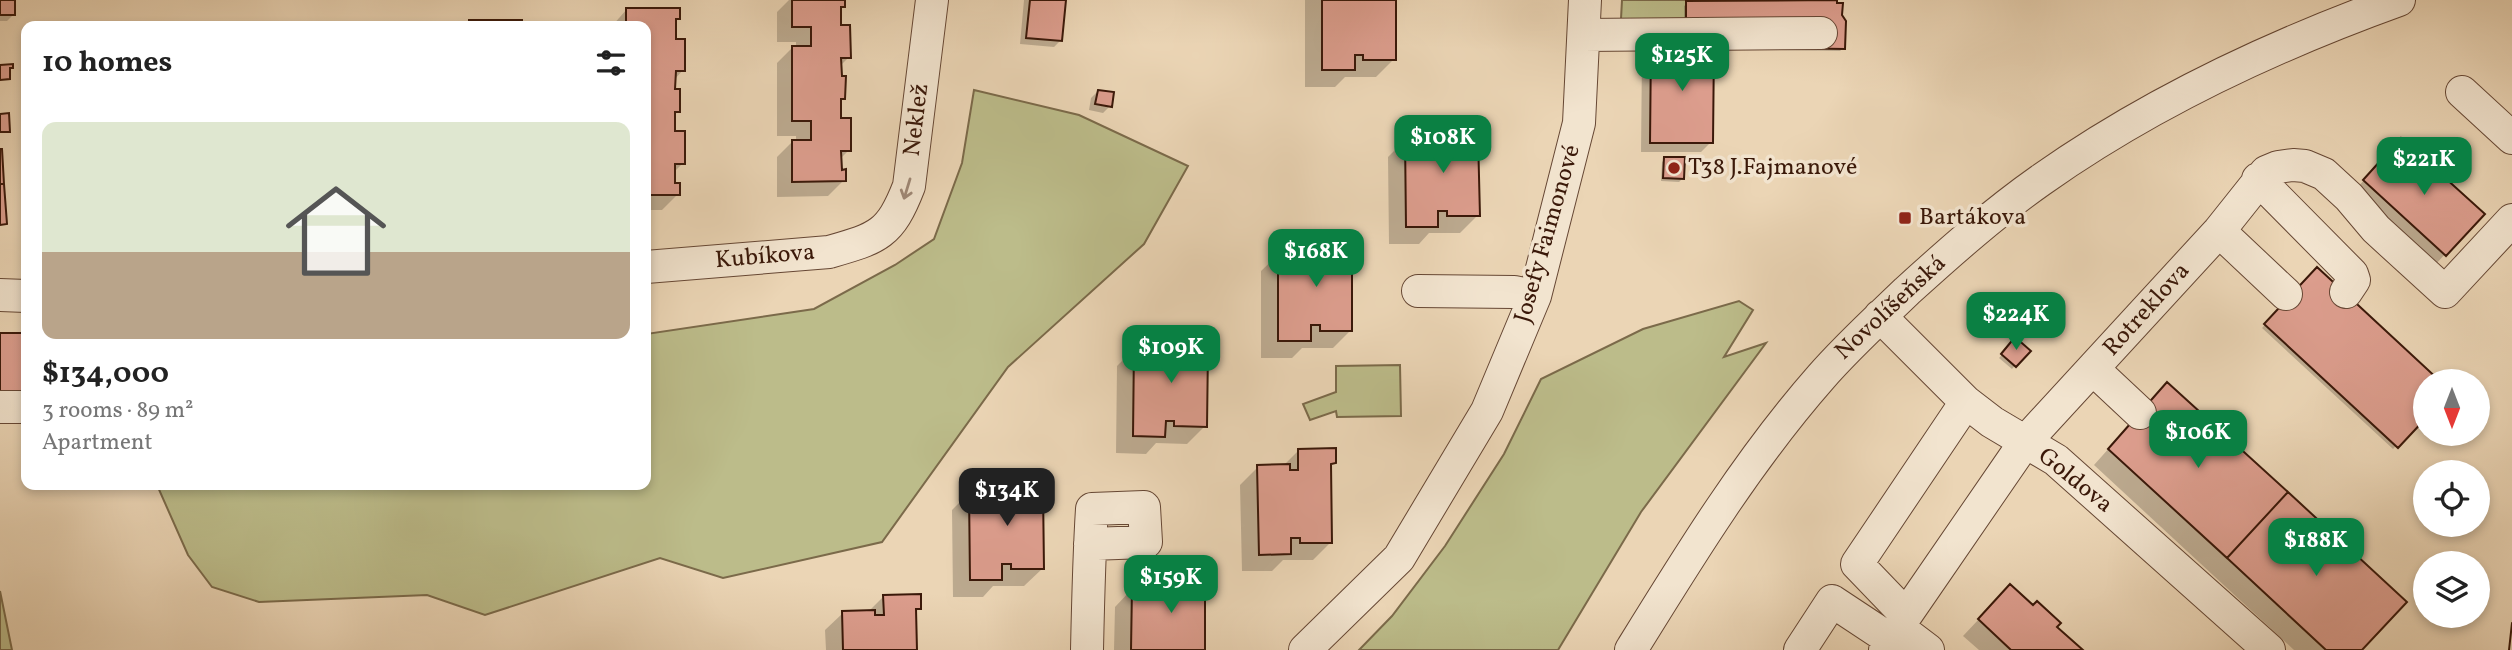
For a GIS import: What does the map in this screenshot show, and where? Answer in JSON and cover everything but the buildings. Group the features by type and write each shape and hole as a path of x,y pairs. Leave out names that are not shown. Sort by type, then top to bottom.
{"street":[{"name":"Neklež","path":"881,233 898,213 909,186 932,0"},
{"name":"Josefy Faimonové","path":"1305,650 1399,558 1487,411 1535,296 1579,122 1585,0"},
{"name":"Novolíšeňská","path":"1631,650 1668,590 1770,440 1821,376 1880,316 1941,260 2041,180 2113,134 2220,75 2399,0"},
{"path":"1584,35 1821,33"},
{"path":"2462,92 2512,138"},
{"path":"2346,292 2354,280 2352,274 2258,179 2271,169 2305,166 2317,170 2339,187 2376,229 2445,292 2512,220"},
{"name":"Rotreklova","path":"1895,633 2025,442 2219,231 2258,179"},
{"path":"2219,231 2286,294"},
{"name":"Kubíkova","path":"651,267 829,252 881,233"},
{"path":"1418,291 1514,292 1535,296"},
{"path":"0,295 21,296"},
{"name":"Goldova","path":"1880,316 1966,402 1992,422 2056,460 2269,650"},
{"path":"2093,369 2140,413"},
{"path":"1895,633 1857,564 1966,402"},
{"path":"0,407 21,407"},
{"path":"1087,650 1090,544"},
{"path":"1800,650 1832,601 1928,650"}],"green space":[{"path":"1622,0 1687,0 1687,22 1621,19"},
{"path":"974,90 1079,115 1188,166 1144,244 1008,367 882,542 723,578 660,558 485,615 427,595 259,602 212,587 188,555 159,490 651,490 651,333 814,309 895,265 934,239 962,163"},
{"path":"1739,301 1753,310 1724,357 1766,343 1641,512 1558,650 1359,650 1392,616 1445,546 1504,454 1541,379 1643,329"},
{"path":"1400,365 1401,416 1337,417 1336,411 1310,420 1303,404 1336,392 1336,366"},
{"path":"0,591 12,650 0,650"}],"tram line":[{"path":"2509,650 2512,623"}],"place":[{"name":"T38 J.Fajmanové","path":"1674,168"},
{"name":"Bartákova","path":"1905,218"}]}
